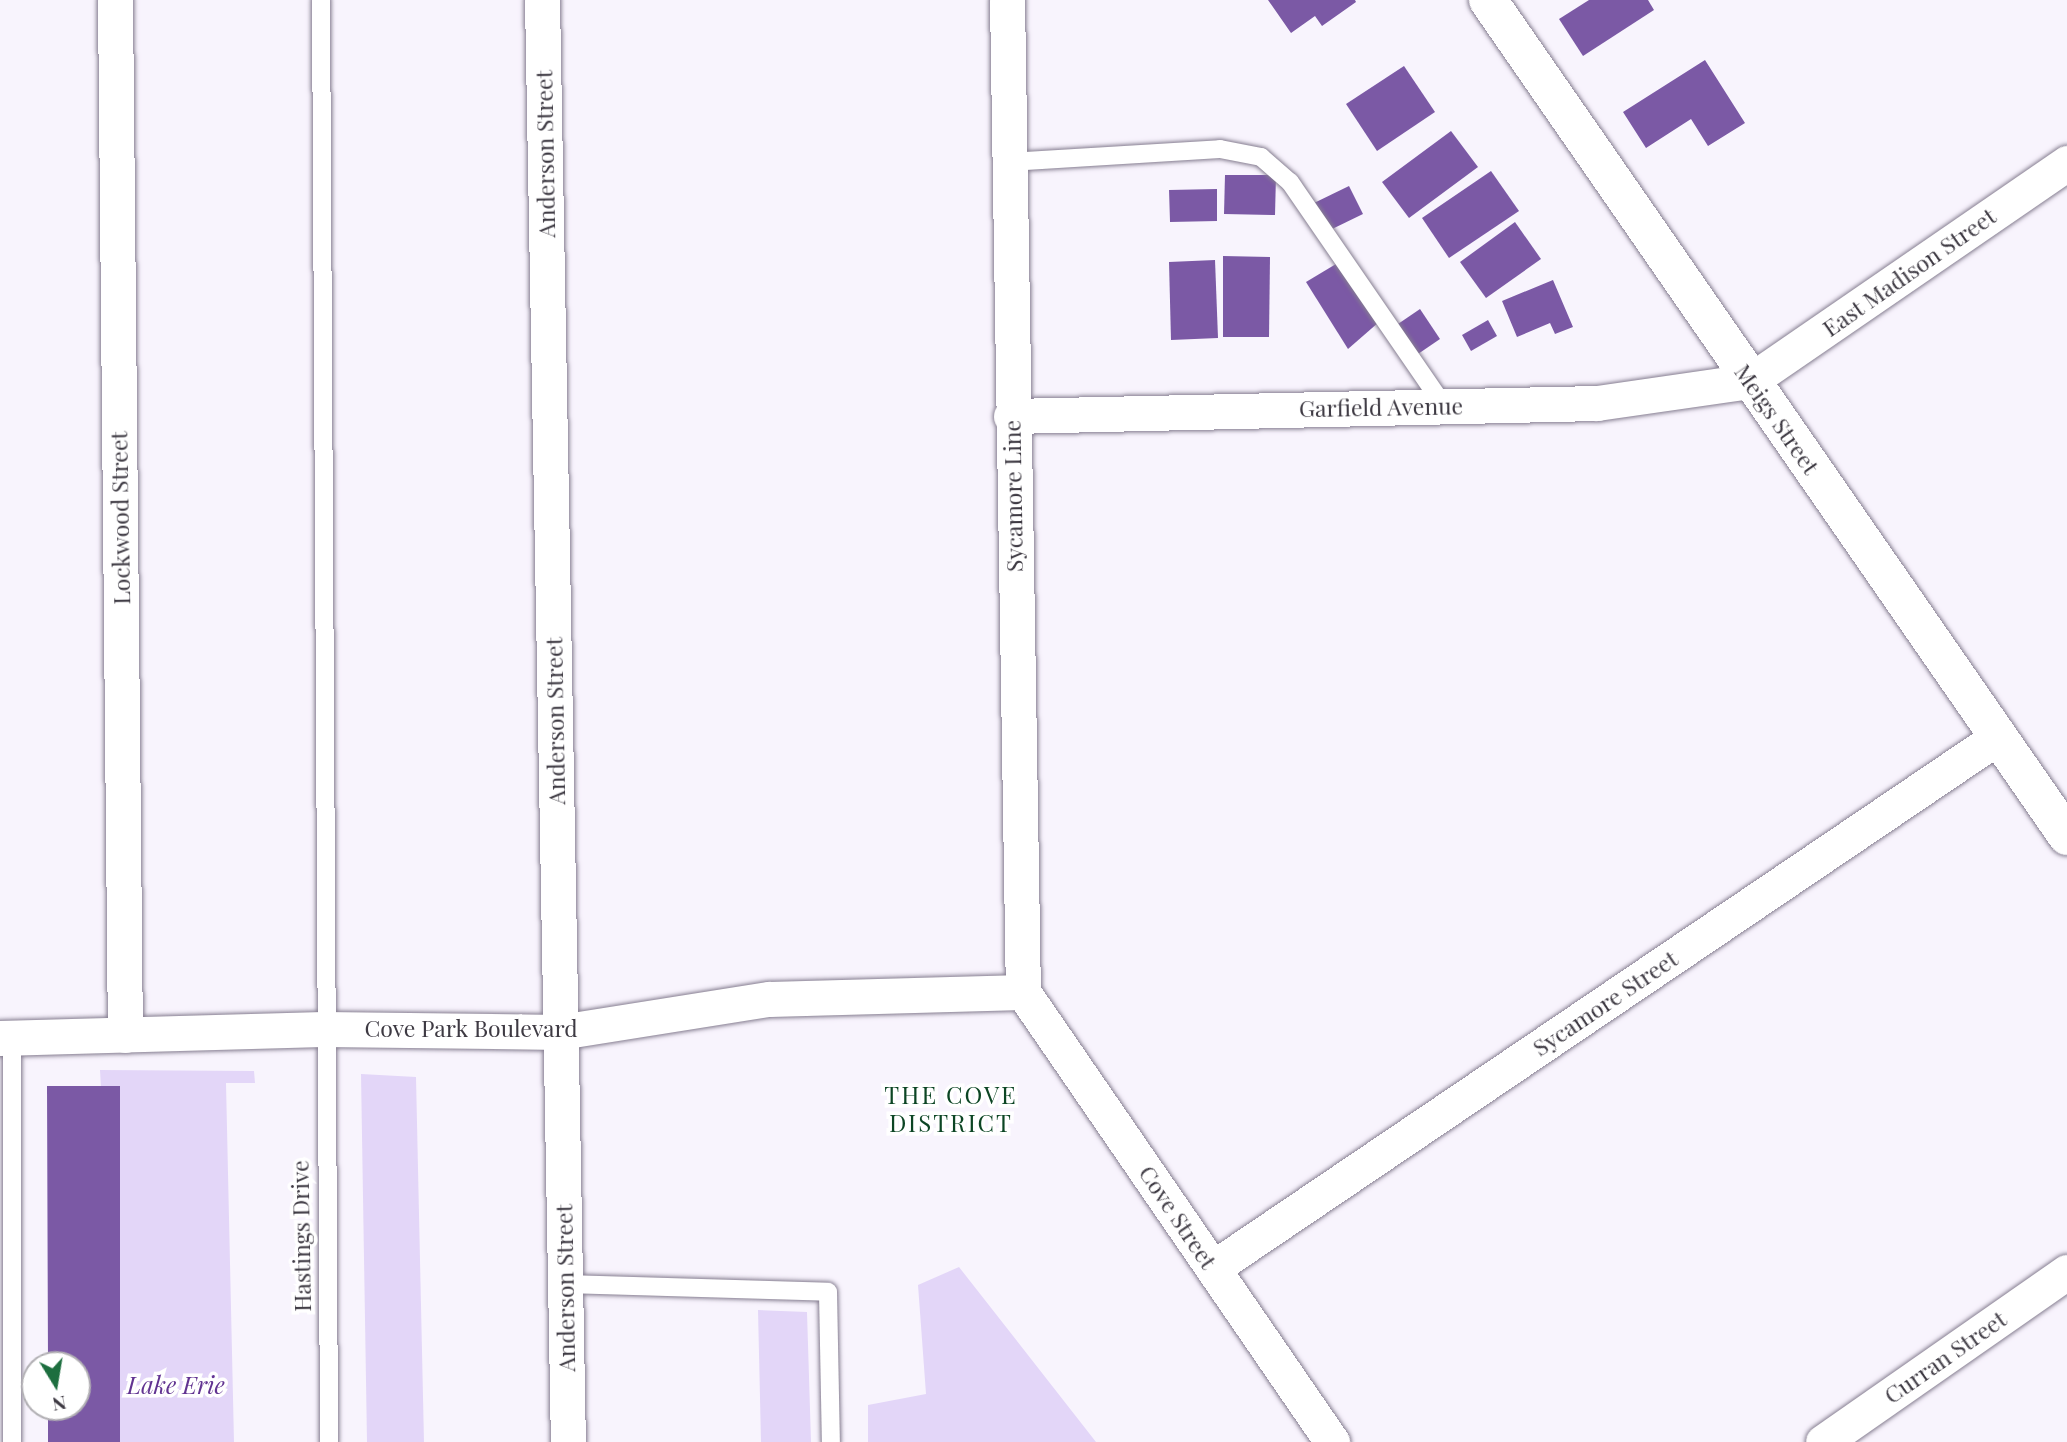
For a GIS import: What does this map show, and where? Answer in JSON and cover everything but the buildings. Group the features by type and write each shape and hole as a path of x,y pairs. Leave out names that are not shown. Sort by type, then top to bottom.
{"street":[{"name":"Lockwood Street","path":"115,0 125,1035"},
{"name":"Anderson Street","path":"542,0 568,1442"},
{"name":"Sycamore Line","path":"1007,0 1011,416 1023,992"},
{"name":"Meigs Street","path":"1488,0 2067,836"},
{"name":"East Madison Street","path":"1750,381 2067,163"},
{"name":"Garfield Avenue","path":"1011,416 1597,402 1750,381"},
{"name":"Sycamore Street","path":"1213,1268 1998,737"},
{"name":"Cove Park Boulevard","path":"6,1038 323,1028 560,1032 769,999 1023,992"},
{"name":"Cove Street","path":"1023,992 1332,1442"},
{"name":"Curran Street","path":"1823,1442 2067,1272"}],"lane":[{"name":"Hastings Drive","path":"321,0 323,1028 329,1442"},
{"path":"1009,162 1220,149 1261,157 1290,182 1444,406"},
{"path":"6,1038 12,1442"},
{"path":"566,1284 828,1292 831,1442"}],"water":[{"name":"Lake Erie","path":"100,1070 254,1071 255,1083 226,1083 234,1442 120,1442"},
{"path":"361,1074 416,1077 424,1442 367,1442"},
{"path":"959,1267 1096,1442 868,1442 868,1405 926,1394 918,1285"},
{"path":"758,1310 807,1312 811,1442 761,1442"}],"district":[{"name":"THE COVE DISTRICT","path":"951,1109"}]}
